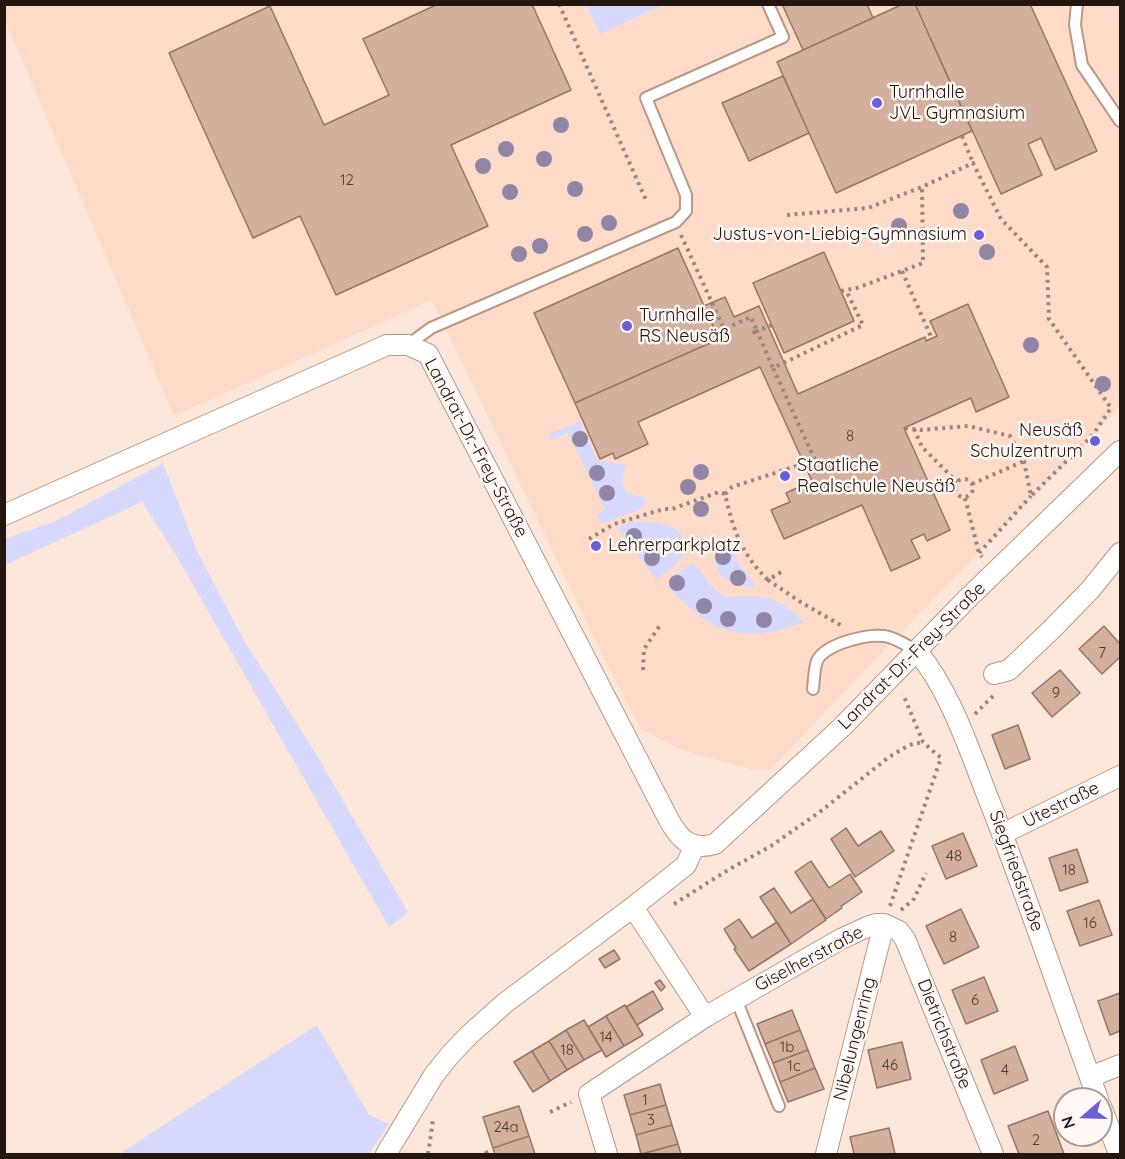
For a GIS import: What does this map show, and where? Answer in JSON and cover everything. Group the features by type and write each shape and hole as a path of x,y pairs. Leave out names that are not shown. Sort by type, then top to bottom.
{"street":[{"name":"Landrat-Dr.-Frey-Straße","path":"4,515 387,345 408,345 428,354 662,807 677,833 689,844 707,846 715,844 842,728 995,572 1120,451"},
{"path":"994,674 1009,670 1090,590 1120,553"},
{"name":"Siegfriedstraße","path":"917,651 931,668 960,728 1002,834 1094,1087"},
{"name":"Utestraße","path":"1002,834 1120,776"},
{"path":"386,1155 434,1076 469,1035 505,1003 639,915 686,865 695,845"},
{"path":"639,915 705,1017"},
{"name":"Giselherstraße","path":"607,1155 589,1094 736,999 841,939 867,927 884,924"},
{"name":"Nibelungenring","path":"826,1155 884,924"},
{"name":"Dietrichstraße","path":"884,924 899,931 905,939 993,1155"},
{"path":"1090,1077 1120,1065"},
{"path":"1113,1139 1119,1155"}],"lane":[{"path":"408,345 431,328 676,222 687,211 686,195 646,98 783,37 768,4"},
{"path":"1077,4 1075,25 1082,65 1120,121"},
{"path":"813,689 817,660 828,649 842,643 866,635 886,636 917,651"},
{"name":"Giselherstraße","path":"736,999 779,1106"}],"path":[{"path":"559,4 646,200"},
{"path":"962,136 973,163 1002,219 1047,267 1049,319 1110,408 1092,436 1031,496 979,553"},
{"path":"787,215 868,208 922,188 973,163"},
{"path":"773,368 863,325 843,290 857,288 923,263 922,188"},
{"path":"676,222 724,329 751,317 815,460 732,487 725,494"},
{"path":"902,271 932,339"},
{"path":"750,334 772,325"},
{"path":"904,428 921,430 968,426 1010,436 1024,461 1031,496"},
{"path":"914,429 922,447 957,482"},
{"path":"1092,436 1095,441"},
{"path":"972,484 1024,461"},
{"path":"957,482 965,479 972,484"},
{"path":"957,482 955,488 957,494 965,498"},
{"path":"965,498 972,493 972,484"},
{"path":"589,539 614,524 664,509 672,509 719,492 725,494"},
{"path":"725,494 733,526 747,556 757,569 768,580 799,601 861,637"},
{"path":"965,498 979,553 995,572"},
{"path":"768,580 781,572"},
{"path":"643,670 644,650 661,624"},
{"path":"960,728 998,692 994,674"},
{"path":"884,924 941,758 923,742 903,695 891,677"},
{"path":"639,915 771,846 821,811 889,757 909,745 923,742"},
{"path":"884,924 914,899 926,873"}],"shaded area":[{"path":"4,5 586,5 600,34 663,5 1120,5 1120,407 770,770 751,769 685,751 641,729 604,658 432,300 174,416 5,20"},
{"path":"586,5 663,5 600,34"},
{"path":"580,421 597,460 627,465 623,473 623,486 628,493 643,496 646,502 643,508 602,524 596,515 605,510 568,433 551,440 549,434"},
{"path":"163,463 197,551 242,637 310,744 408,912 389,927 173,550 142,502 5,565 5,539 56,521"},
{"path":"640,521 669,526 681,534 684,540 684,551 678,563 656,579 617,528 622,524"},
{"path":"727,547 732,550 739,564 755,584 753,587 732,583 720,574 716,564 717,554"},
{"path":"691,564 700,570 714,588 723,595 771,599 785,605 803,622 773,632 752,634 713,625 692,610 668,587 672,576"},
{"path":"317,1025 369,1115 389,1124 369,1154 119,1154"}],"building":[{"path":"438,4 532,4 571,90 451,145 488,226 336,295 300,216 253,238 169,53 270,6 324,125 389,95 363,39"},
{"path":"782,4 867,4 873,18 803,50"},
{"name":"Turnhalle JVL Gymnasium","path":"903,4 915,4 972,131 836,193 777,62"},
{"path":"915,4 1030,4 1097,151 1055,170 1041,138 1028,144 1042,175 1001,194"},
{"path":"783,76 809,133 749,161 722,103"},
{"name":"Turnhalle RS Neusäß","path":"678,248 719,339 575,403 534,313"},
{"path":"824,252 854,321 784,353 753,283"},
{"path":"725,297 734,317 759,306 798,394 925,337 926,341 937,336 930,321 968,304 1009,397 976,412 971,398 904,428 950,530 927,541 924,534 911,540 920,558 891,571 862,505 784,539 771,510 790,502 786,493 812,481 760,367 638,422 648,444 615,459 613,453 600,459 575,403 719,339 704,306"},
{"path":"1104,626 1120,644 1120,657 1102,674 1079,649"},
{"path":"1060,670 1080,693 1052,717 1032,693"},
{"path":"1018,725 1030,759 1005,769 992,735"},
{"path":"846,828 858,846 881,831 894,851 855,877 831,839"},
{"path":"963,833 977,866 946,879 932,846"},
{"path":"1077,849 1088,882 1060,891 1049,858"},
{"path":"811,861 829,888 850,874 862,892 826,919 795,872"},
{"path":"774,888 791,913 813,899 826,920 791,944 760,897"},
{"path":"1099,900 1112,935 1080,946 1067,911"},
{"path":"961,909 979,947 944,964 926,926"},
{"path":"739,919 752,938 777,922 791,944 749,971 724,929"},
{"path":"614,950 620,959 605,968 599,959"},
{"path":"984,977 998,1011 966,1024 952,990"},
{"path":"660,980 665,987 661,991 655,983"},
{"path":"653,991 663,1009 637,1025 626,1007"},
{"path":"1120,993 1120,1031 1110,1035 1098,1001"},
{"path":"625,1005 643,1035 624,1046 606,1016"},
{"path":"792,1010 800,1030 765,1044 757,1024"},
{"path":"606,1016 624,1046 606,1057 588,1027"},
{"path":"584,1020 602,1050 584,1060 566,1030"},
{"path":"566,1030 584,1060 567,1070 549,1041"},
{"path":"800,1030 808,1050 773,1063 765,1044"},
{"path":"549,1041 567,1070 550,1081 532,1051"},
{"path":"902,1042 911,1079 877,1088 868,1050"},
{"path":"1015,1046 1028,1080 994,1094 981,1060"},
{"path":"808,1050 815,1068 780,1082 773,1063"},
{"path":"532,1051 550,1081 533,1092 514,1062"},
{"path":"815,1068 824,1089 788,1102 780,1082"},
{"path":"660,1084 666,1105 630,1115 624,1095"},
{"path":"666,1105 672,1125 636,1135 630,1115"},
{"path":"519,1106 529,1136 493,1148 483,1117"},
{"path":"1048,1111 1053,1124 1053,1147 1061,1147 1064,1154 1019,1154 1008,1126"},
{"path":"672,1125 678,1144 641,1154 636,1135"},
{"path":"889,1128 895,1154 854,1154 850,1137"},
{"path":"529,1136 535,1154 495,1154 493,1148"},
{"path":"678,1144 681,1154 642,1154"}],"place":[{"name":"Turnhalle JVL Gymnasium","path":"877,103"},
{"name":"Justus-von-Liebig-Gymnasium","path":"979,235"},
{"name":"Turnhalle RS Neusäß","path":"627,326"},
{"name":"Neusäß Schulzentrum","path":"1095,441"},
{"name":"Staatliche Realschule Neusäß","path":"785,476"},
{"name":"Lehrerparkplatz","path":"596,546"}]}
